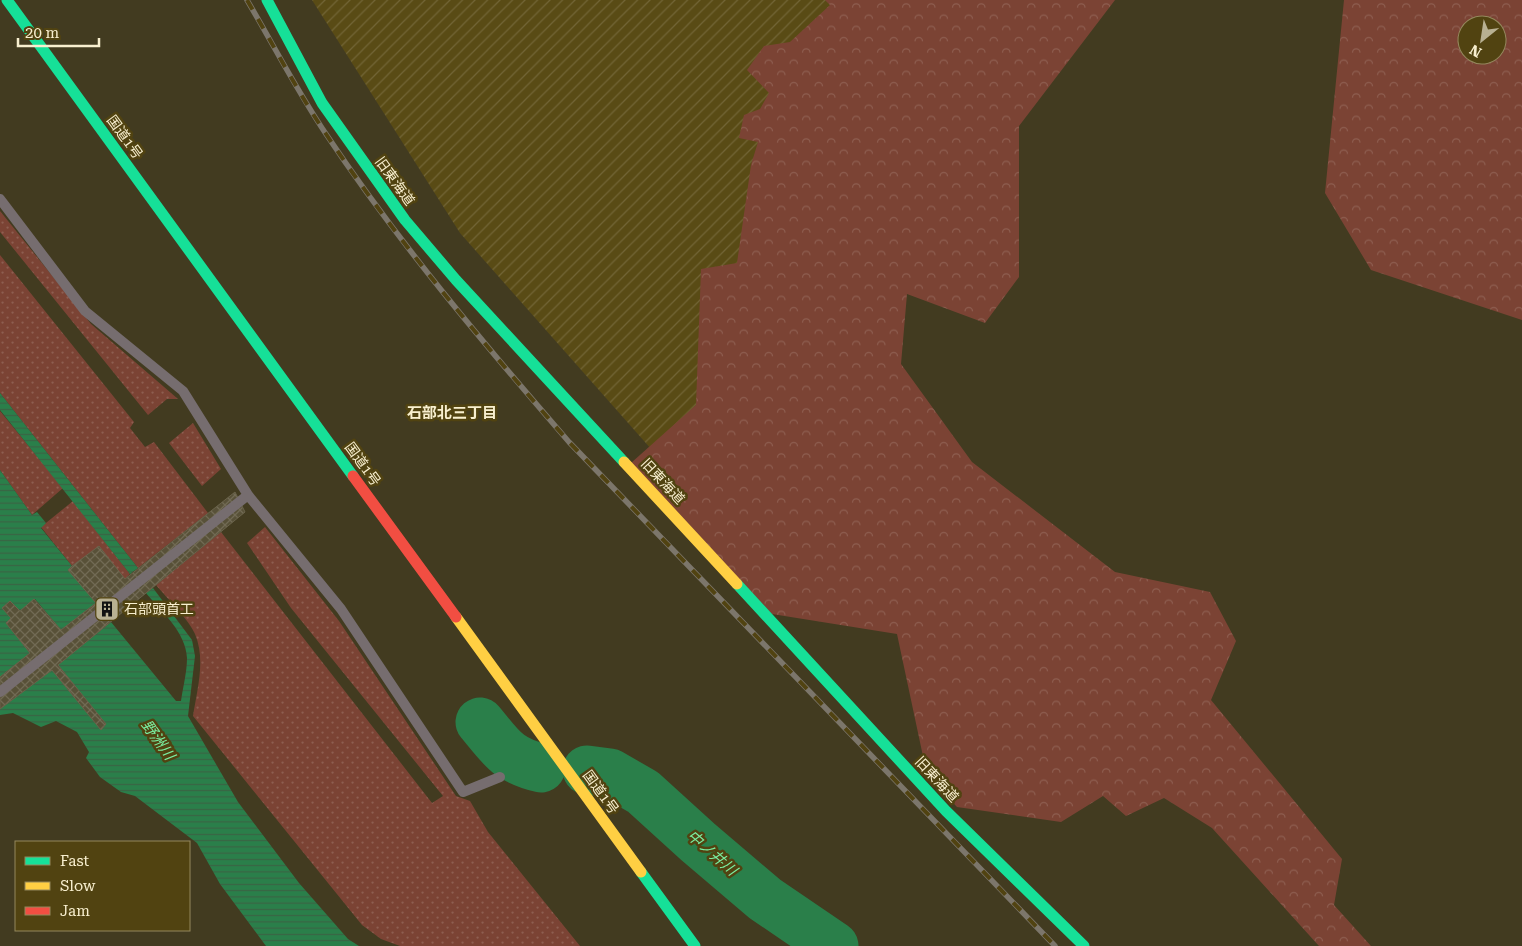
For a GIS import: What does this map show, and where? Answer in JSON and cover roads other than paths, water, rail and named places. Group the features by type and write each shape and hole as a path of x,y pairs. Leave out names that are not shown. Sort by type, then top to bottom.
{"main road":[{"name":"国道1号","path":"7,0 695,946"},
{"name":"旧東海道","path":"267,0 322,104 405,220 456,280 946,811 1084,946"}],"lane":[{"path":"0,199 86,311 184,391 248,495 341,609 463,792 500,777"},
{"path":"0,692 248,495"}],"water":[{"path":"0,393 138,568 130,574 0,410"},
{"path":"0,470 32,515 37,512 46,523 41,528 72,566 69,570 96,603 61,630 35,599 20,611 10,601 2,608 11,618 6,623 30,653 0,677"},
{"name":"野洲川","path":"153,588 192,640 195,656 188,716 238,802 299,883 348,939 359,946 266,946 220,884 197,843 135,796 121,792 100,777 86,758 89,752 77,732 56,721 41,727 13,713 0,715 0,709 52,670 101,730 106,724 58,665 111,622 176,701 181,701 186,674 186,648 178,631 146,593"}],"waterway":[{"name":"中ノ井川","path":"480,722 512,757 541,768"},
{"name":"中ノ井川","path":"587,770 610,773 643,792 765,899 834,946"}],"railway":[{"path":"247,0 305,101 382,214 443,292 537,405 569,442 1055,946"}],"place":[{"name":"石部頭首工","path":"107,609"}],"district":[{"name":"石部北三丁目","path":"452,413"}]}
